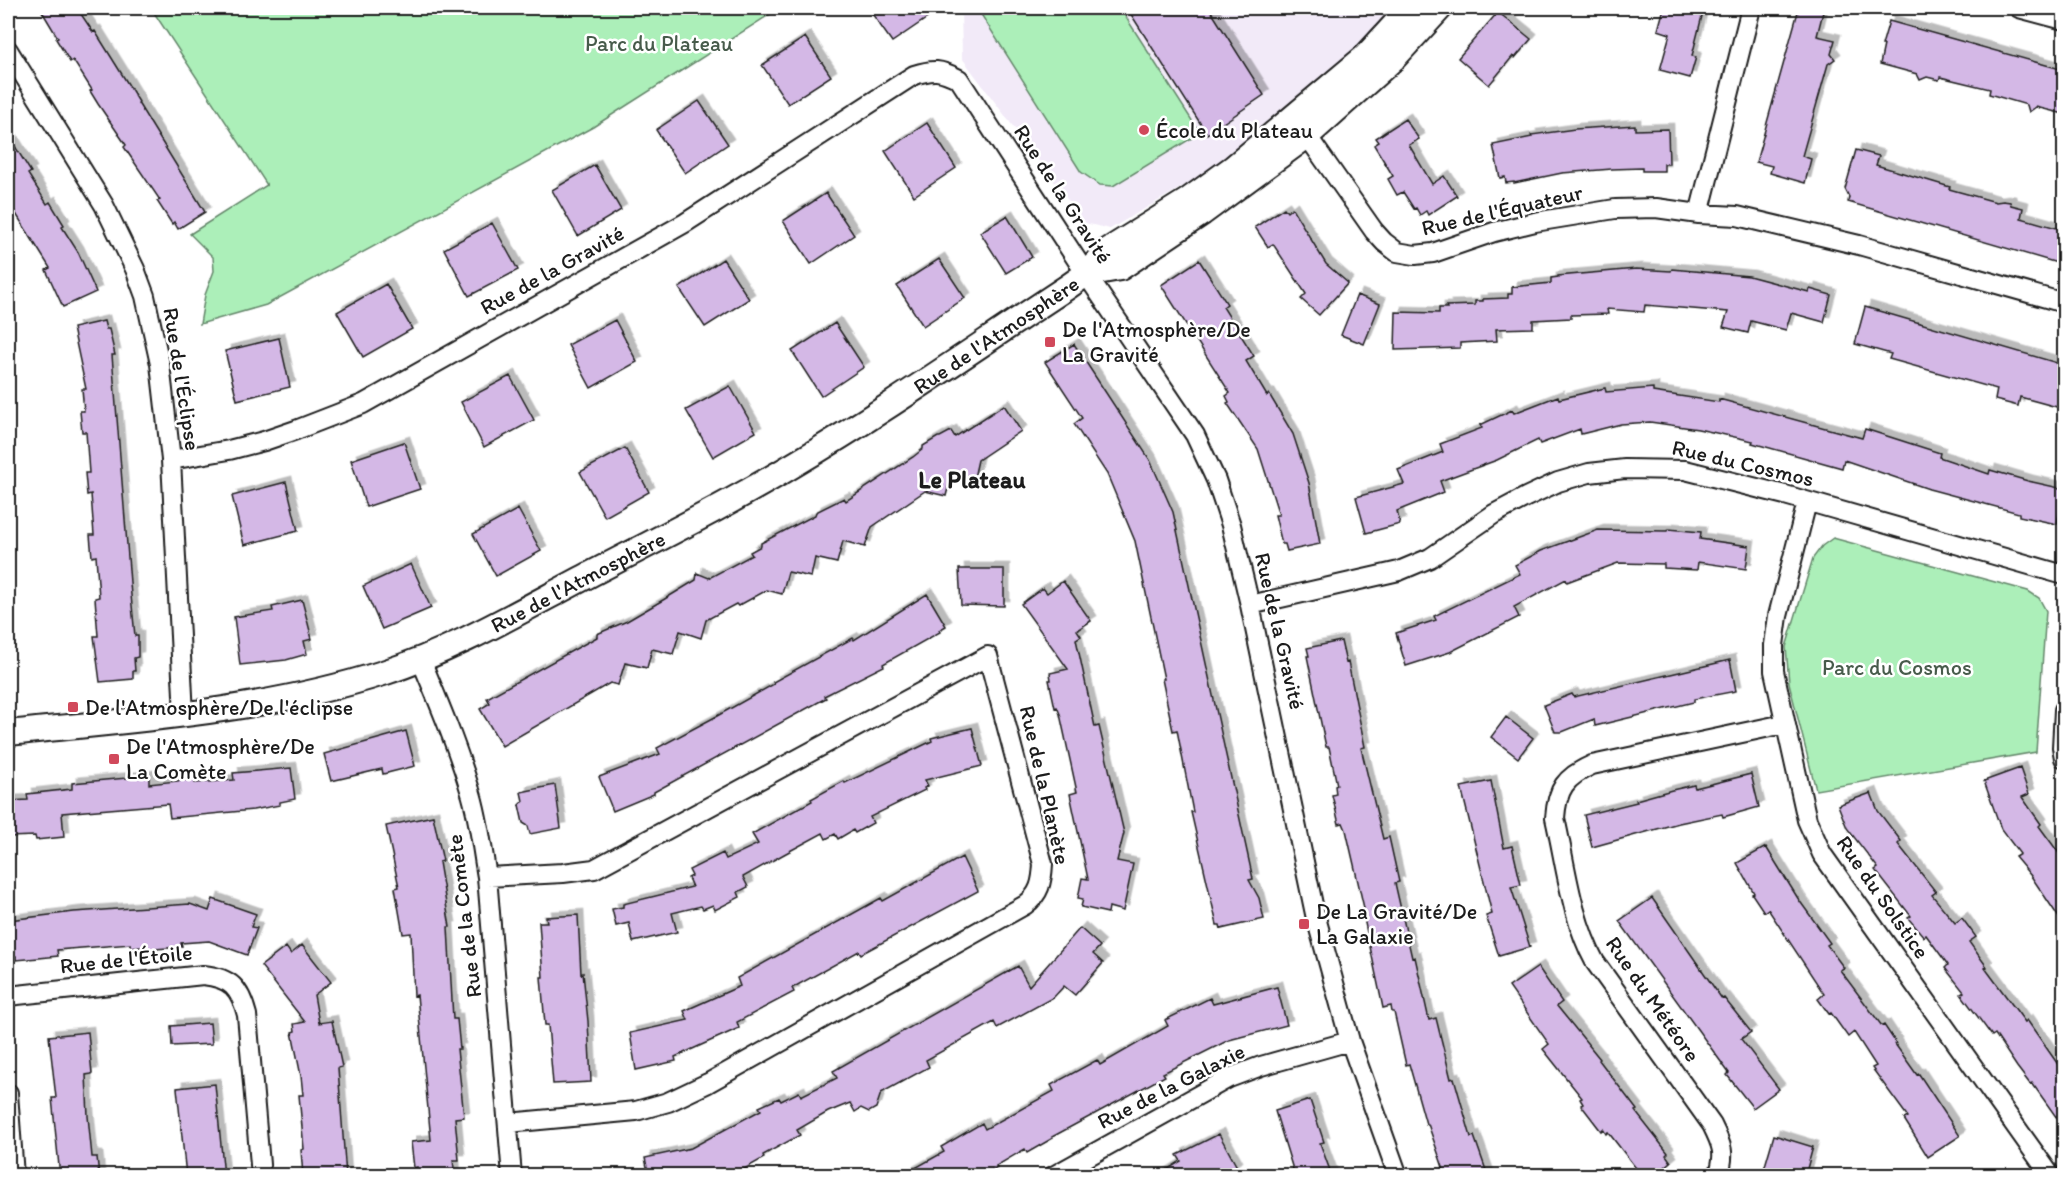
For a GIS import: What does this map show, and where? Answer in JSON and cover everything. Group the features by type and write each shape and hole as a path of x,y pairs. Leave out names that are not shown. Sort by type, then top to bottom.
{"street":[{"name":"Rue de l'Atmosphère","path":"8,733 233,709 289,698 381,674 421,660 506,619 795,464 1086,274 1120,268 1203,213 1300,126 1410,8"},
{"name":"Rue de l'Atmosphère","path":"1300,126 1393,59 1440,8"},
{"path":"1699,214 1751,8"},
{"path":"2019,8 2064,20"},
{"name":"Rue de l'Éclipse","path":"8,50 104,205 135,269 145,296 160,364 171,460 184,715"},
{"name":"Rue de la Gravité","path":"171,460 229,450 264,441 363,404 686,223 914,75 931,70 945,72 959,79 1086,274 1196,435 1216,480 1231,525 1250,605 1315,914 1350,1041 1398,1176"},
{"name":"Rue de l'Équateur","path":"1300,126 1374,231 1397,252 1415,255 1433,253 1494,232 1535,222 1615,209 1656,208 1737,216 1859,245 2064,303"},
{"name":"Rue du Cosmos","path":"1250,605 1399,571 1430,558 1494,514 1558,482 1589,473 1653,468 1685,470 2064,575"},
{"name":"Rue du Solstice","path":"1807,502 1778,616 1774,645 1774,671 1807,820 1822,854 2051,1176"},
{"name":"Rue de la Planète","path":"487,877 594,869 988,656 1043,864 1042,882 1036,898 708,1083 668,1102 636,1111 508,1123"},
{"name":"Rue de la Comète","path":"421,660 439,700 471,792 487,877 512,1176"},
{"path":"2064,710 2062,747 2064,758"},
{"name":"Rue du Météore","path":"1718,1176 1724,1159 1721,1142 1712,1125 1595,962 1586,944 1579,925 1555,818 1556,803 1566,782 1575,772 1592,765 1785,724"},
{"name":"Rue de l'Étoile","path":"8,996 203,975 219,976 232,984 243,998 248,1015 261,1176"},
{"name":"Rue de la Galaxie","path":"1053,1176 1229,1078 1261,1066 1350,1041"},
{"path":"8,1093 14,1176"}],"shaded area":[{"name":"École du Plateau","path":"961,8 1404,8 1247,149 1110,229 1085,223 962,58"}],"green space":[{"name":"Parc du Plateau","path":"151,8 780,8 593,127 266,305 200,324 205,295 214,271 213,257 190,234 267,185"},
{"path":"977,8 1120,8 1200,133 1113,186 1100,185 1081,172"},
{"name":"Parc du Cosmos","path":"1833,538 2028,591 2039,598 2046,611 2036,752 1816,790 1789,683 1786,647 1813,558 1822,546"}],"building":[{"path":"40,8 77,8 93,32 95,31 205,212 178,229 174,222 172,224 157,201 160,200 90,91 92,90 73,60 70,62"},
{"path":"868,8 942,8 892,42"},
{"path":"1127,8 1209,8 1264,95 1207,134"},
{"path":"1664,8 1704,8 1692,56 1696,57 1690,78 1660,70 1670,34 1658,30"},
{"path":"1799,8 1824,8 1817,36 1835,40 1831,54 1835,59 1828,64 1802,156 1811,159 1805,183 1770,173 1772,166 1756,162"},
{"path":"1498,12 1531,39 1515,58 1513,56 1489,85 1458,58"},
{"path":"1889,21 2064,70 2064,114 2036,107 2029,112 2027,105 1989,94 1990,89 1940,77 1939,80 1927,77 1920,80 1917,74 1880,64 1884,45 1882,45"},
{"path":"805,37 831,76 788,104 762,65"},
{"path":"699,101 728,144 685,173 656,130"},
{"path":"1405,119 1419,139 1409,145 1432,184 1444,176 1457,196 1428,215 1426,211 1420,215 1403,192 1397,195 1388,179 1393,176 1374,145 1379,142 1376,138"},
{"path":"927,123 956,168 914,196 885,151"},
{"path":"1635,125 1635,130 1668,129 1669,164 1664,164 1664,171 1642,171 1642,168 1562,173 1514,183 1506,183 1505,177 1500,178 1493,145 1532,137 1531,135"},
{"path":"8,135 31,172 28,174 47,204 50,202 64,225 62,227 78,252 96,292 63,307 46,270 50,268 8,201"},
{"path":"1856,150 1879,156 1876,165 1996,202 2010,202 2011,205 2023,208 2021,218 2064,230 2064,265 1848,202 1849,197 1845,189"},
{"path":"595,165 621,210 578,236 552,190"},
{"path":"826,193 854,235 811,264 783,221"},
{"path":"1284,208 1287,212 1292,208 1326,264 1348,283 1319,315 1301,299 1306,294 1273,244 1268,247 1255,227"},
{"path":"1007,216 1032,257 1006,273 980,232"},
{"path":"492,223 518,270 469,296 444,249"},
{"path":"723,259 749,299 705,327 679,288"},
{"path":"939,259 965,298 923,326 897,286"},
{"path":"1199,260 1227,304 1223,307 1254,356 1246,361 1293,434 1309,483 1320,544 1287,551 1285,544 1282,544 1275,515 1279,515 1258,449 1227,403 1229,402 1226,396 1230,393 1161,285"},
{"path":"1636,269 1671,271 1672,269 1749,276 1809,292 1810,289 1831,295 1824,322 1791,313 1786,330 1751,321 1748,333 1723,327 1728,312 1645,305 1644,312 1607,309 1608,314 1571,315 1571,318 1533,320 1533,328 1496,329 1497,341 1460,343 1460,348 1395,350 1396,312 1439,313 1439,308 1447,308 1446,306 1475,305 1475,301 1483,301 1483,299 1508,298 1508,294 1512,294 1512,287 1551,283 1551,278 1558,276"},
{"path":"386,284 412,329 363,357 337,312"},
{"path":"1357,295 1380,304 1364,344 1341,335"},
{"path":"1865,307 2064,365 2064,379 2057,407 2020,397 2018,406 1995,400 1997,389 1889,359 1891,354 1855,344"},
{"path":"615,320 637,362 591,388 568,345"},
{"path":"104,321 106,329 109,329 115,355 112,355 131,595 135,636 138,636 138,657 134,658 133,679 100,682 94,636 98,636 95,598 99,597 96,556 92,557 90,535 94,535 91,494 87,495 85,473 89,473 86,432 82,432 80,411 84,411 82,389 86,389 73,328"},
{"path":"835,323 864,367 821,396 792,351"},
{"path":"279,338 290,387 237,400 225,351"},
{"path":"1074,344 1150,460 1173,512 1253,879 1249,880 1259,898 1264,919 1221,929 1220,925 1217,925 1191,812 1193,812 1177,730 1173,731 1135,541 1107,474 1074,424 1082,418 1045,362"},
{"path":"510,376 534,420 484,447 461,402"},
{"path":"730,386 756,432 713,457 686,410"},
{"path":"1605,388 1606,392 1653,388 1653,392 1719,402 1719,399 1862,438 1865,429 1940,453 1939,457 1989,474 1990,470 2064,489 2057,524 2019,516 2019,513 1929,489 1844,460 1842,468 1752,443 1753,441 1698,429 1650,422 1621,424 1581,434 1580,429 1540,444 1538,440 1497,460 1440,481 1444,492 1397,511 1400,524 1366,533 1356,497 1404,484 1398,470 1443,452 1440,444 1482,428 1480,425 1512,410 1514,413 1558,396 1559,399"},
{"path":"1004,405 1021,431 978,460 974,478 952,473 946,496 925,491 872,527 865,547 843,541 837,563 815,558 811,577 788,572 782,594 767,590 706,620 701,638 680,631 673,654 652,649 647,668 625,663 618,685 610,683 502,746 480,709 490,703 487,698 597,637 597,634 627,621 663,600 696,580 697,573 709,578 752,555 750,552 761,546 761,543 844,498 846,501 913,457 923,449 923,446 938,437 951,431 955,437"},
{"path":"404,442 420,489 366,507 351,460"},
{"path":"625,448 649,492 605,517 580,472"},
{"path":"286,482 298,531 244,545 232,496"},
{"path":"518,509 541,551 496,576 473,534"},
{"path":"1668,529 1701,532 1700,539 1749,546 1746,569 1698,562 1697,570 1664,568 1664,564 1618,563 1567,582 1566,579 1514,607 1519,617 1450,652 1406,666 1396,633 1436,620 1434,616 1520,574 1515,565 1541,551 1598,530 1667,531"},
{"path":"411,564 431,608 382,629 363,586"},
{"path":"959,569 1004,569 1004,606 961,605"},
{"path":"1063,581 1091,621 1077,630 1081,636 1076,639 1095,727 1099,726 1124,833 1117,861 1133,864 1123,911 1109,907 1108,913 1081,907 1083,899 1078,898 1082,878 1088,879 1070,794 1077,792 1060,714 1057,707 1055,708 1049,680 1051,680 1050,673 1068,669 1021,604 1043,588 1047,593"},
{"path":"927,594 946,626 939,630 940,632 883,664 884,666 824,696 826,698 654,794 613,811 599,777 660,754 657,748 853,638 854,640"},
{"path":"302,600 312,639 304,641 307,654 286,660 240,665 234,617 273,611 272,607"},
{"path":"1341,641 1346,663 1348,662 1365,747 1361,748 1383,839 1389,837 1399,882 1395,883 1429,1020 1436,1018 1451,1079 1454,1078 1471,1137 1474,1136 1488,1176 1446,1176 1428,1124 1426,1124 1409,1064 1406,1065 1394,1012 1391,1006 1383,1008 1346,830 1343,823 1339,824 1332,795 1336,794 1335,786 1337,785 1329,747 1326,747 1307,656 1309,656 1307,648"},
{"path":"1730,660 1736,691 1694,699 1694,702 1624,719 1595,726 1594,719 1562,732 1555,732 1544,705 1572,694 1574,697"},
{"path":"1506,717 1533,738 1518,758 1491,737"},
{"path":"972,728 982,766 925,780 928,786 924,788 925,790 870,817 873,823 855,833 853,830 838,839 835,834 826,839 823,833 743,877 748,887 738,892 740,897 715,910 713,905 703,909 701,906 672,913 677,932 633,942 629,923 616,926 612,909 623,907 623,904 692,887 688,878 692,876 689,870 723,853 726,859 758,844 752,834 812,801 811,799 844,781 845,783 932,741 931,738"},
{"path":"406,731 415,766 383,774 382,769 331,781 324,754"},
{"path":"291,768 295,799 280,802 280,805 170,818 168,804 62,813 64,837 36,840 35,836 8,837 8,801 28,800 27,794 72,789 72,783 149,776 149,784 195,779 195,783 234,780 233,773"},
{"path":"2020,768 2029,794 2022,797 2041,824 2039,826 2064,860 2064,925 2031,876 2015,857 2020,854 2001,829 1984,781"},
{"path":"1751,774 1759,807 1723,817 1722,814 1679,823 1592,847 1584,815 1637,802 1636,800 1672,790 1694,785 1695,788"},
{"path":"1491,781 1504,848 1512,846 1521,885 1511,887 1530,947 1499,956 1486,916 1492,914 1461,787"},
{"path":"555,785 561,828 530,834 528,826 523,823 519,805 523,801 521,792"},
{"path":"1871,793 1878,811 1901,841 1898,844 1936,892 1932,895 1955,923 1962,918 1976,937 1969,942 1987,967 1985,968 2025,1022 2027,1020 2064,1073 2064,1128 1995,1034 1992,1036 1961,994 1964,992 1945,968 1948,965 1926,935 1924,937 1908,918 1911,916 1875,870 1878,868 1847,828 1838,805"},
{"path":"433,816 443,861 439,862 450,927 448,927 453,1019 457,1019 460,1049 457,1049 464,1117 455,1118 459,1160 453,1160 455,1176 418,1176 417,1167 414,1168 411,1142 431,1140 417,995 414,996 411,933 403,934 395,888 399,887 386,826"},
{"path":"1766,847 1799,900 1830,943 1827,945 1844,968 1840,970 1882,1026 1884,1025 1960,1136 1928,1157 1904,1119 1908,1117 1872,1068 1876,1066 1854,1032 1848,1037 1831,1013 1829,1014 1818,999 1824,994 1768,909 1764,912 1752,894 1754,893 1737,863"},
{"path":"962,857 978,891 861,954 859,951 792,988 794,992 737,1022 739,1028 675,1057 676,1061 636,1070 630,1033 688,1020 684,1011 740,986 737,978 881,898 883,901"},
{"path":"1652,898 1722,999 1724,998 1751,1032 1741,1039 1779,1089 1753,1108 1727,1075 1729,1073 1619,921"},
{"path":"213,899 256,914 251,927 257,928 247,955 209,941 181,943 182,947 141,950 141,947 131,948 131,944 57,950 58,956 16,960 16,956 8,957 9,920 74,912 190,904 209,911"},
{"path":"578,915 591,1082 553,1084 548,1025 545,1025 539,922 547,922 546,917"},
{"path":"1080,928 1100,946 1093,954 1103,963 1075,995 1064,986 1054,997 997,1028 994,1022 926,1060 929,1067 881,1093 876,1108 869,1112 861,1108 855,1112 850,1103 828,1112 797,1130 800,1135 763,1155 764,1158 732,1176 649,1176 645,1158 691,1148 761,1110 759,1107 779,1098 781,1101 799,1092 801,1096 837,1078 833,1071 1018,966 1029,986"},
{"path":"302,945 331,982 314,995 319,1023 332,1021 342,1067 338,1068 346,1176 303,1176 301,1150 304,1149 299,1095 303,1095 292,1032 295,1031 294,1024 305,1022 261,966 286,947 291,954"},
{"path":"1538,967 1562,1002 1557,1006 1600,1059 1637,1110 1635,1111 1668,1153 1666,1155 1671,1162 1654,1176 1642,1176 1608,1132 1606,1134 1603,1129 1601,1131 1581,1105 1583,1104 1580,1099 1582,1098 1543,1049 1549,1044 1509,987"},
{"path":"1277,987 1287,1025 1229,1040 1163,1073 1165,1076 1027,1153 1025,1149 984,1176 901,1176 944,1152 941,1147 982,1123 985,1129 1054,1091 1051,1085 1097,1060 1100,1065 1168,1026 1165,1020 1210,998 1213,1004"},
{"path":"210,1023 212,1044 172,1046 171,1026"},
{"path":"88,1032 92,1074 86,1075 88,1116 92,1157 97,1157 99,1176 60,1176 52,1098 56,1098 49,1036"},
{"path":"215,1084 224,1176 186,1176 177,1088"},
{"path":"1310,1100 1324,1142 1320,1143 1332,1176 1295,1176 1275,1111"},
{"path":"1219,1134 1237,1167 1221,1176 1157,1176 1181,1161 1177,1155"},
{"path":"1774,1135 1813,1147 1805,1176 1762,1176"}],"place":[{"name":"École du Plateau","path":"1144,130"},
{"name":"De l'Atmosphère/De La Gravité","path":"1050,342"},
{"name":"De l'Atmosphère/De l'éclipse","path":"73,707"},
{"name":"De l'Atmosphère/De La Comète","path":"114,759"},
{"name":"De La Gravité/De La Galaxie","path":"1304,924"}],"district":[{"name":"Le Plateau","path":"972,479"}]}
